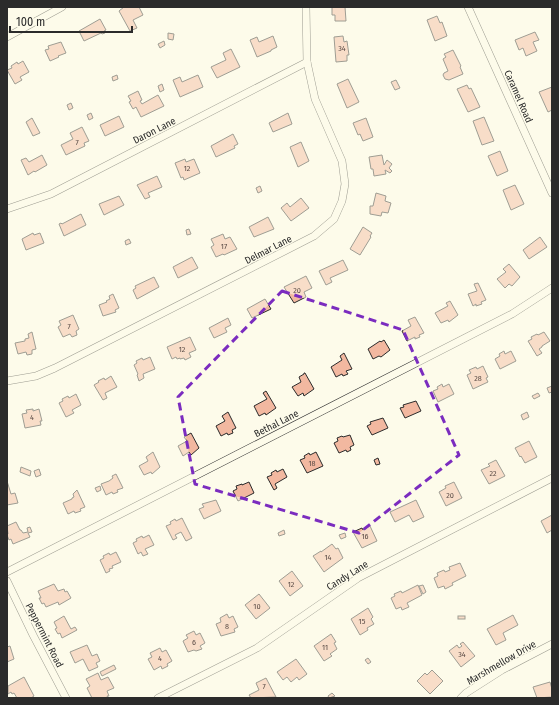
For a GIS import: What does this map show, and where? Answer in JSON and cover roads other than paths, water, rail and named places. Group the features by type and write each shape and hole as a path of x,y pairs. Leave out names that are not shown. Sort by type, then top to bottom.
{"street":[{"path":"7,37 62,7"},
{"name":"Delmar Lane","path":"7,381 36,376 55,368 314,236 334,219 342,201 345,184 342,161 315,99 307,62 306,7"},
{"name":"Caramel Road","path":"468,7 552,194"},
{"name":"Daron Lane","path":"7,209 51,194 307,62"},
{"name":"Bethal Lane","path":"7,572 512,314 552,288"},
{"name":"Candy Lane","path":"158,698 257,648 358,578 552,478"},
{"name":"Peppermint Road","path":"7,581 32,635 66,698"},
{"name":"Marshmellow Drive","path":"462,698 466,693 502,670 552,644"}]}
